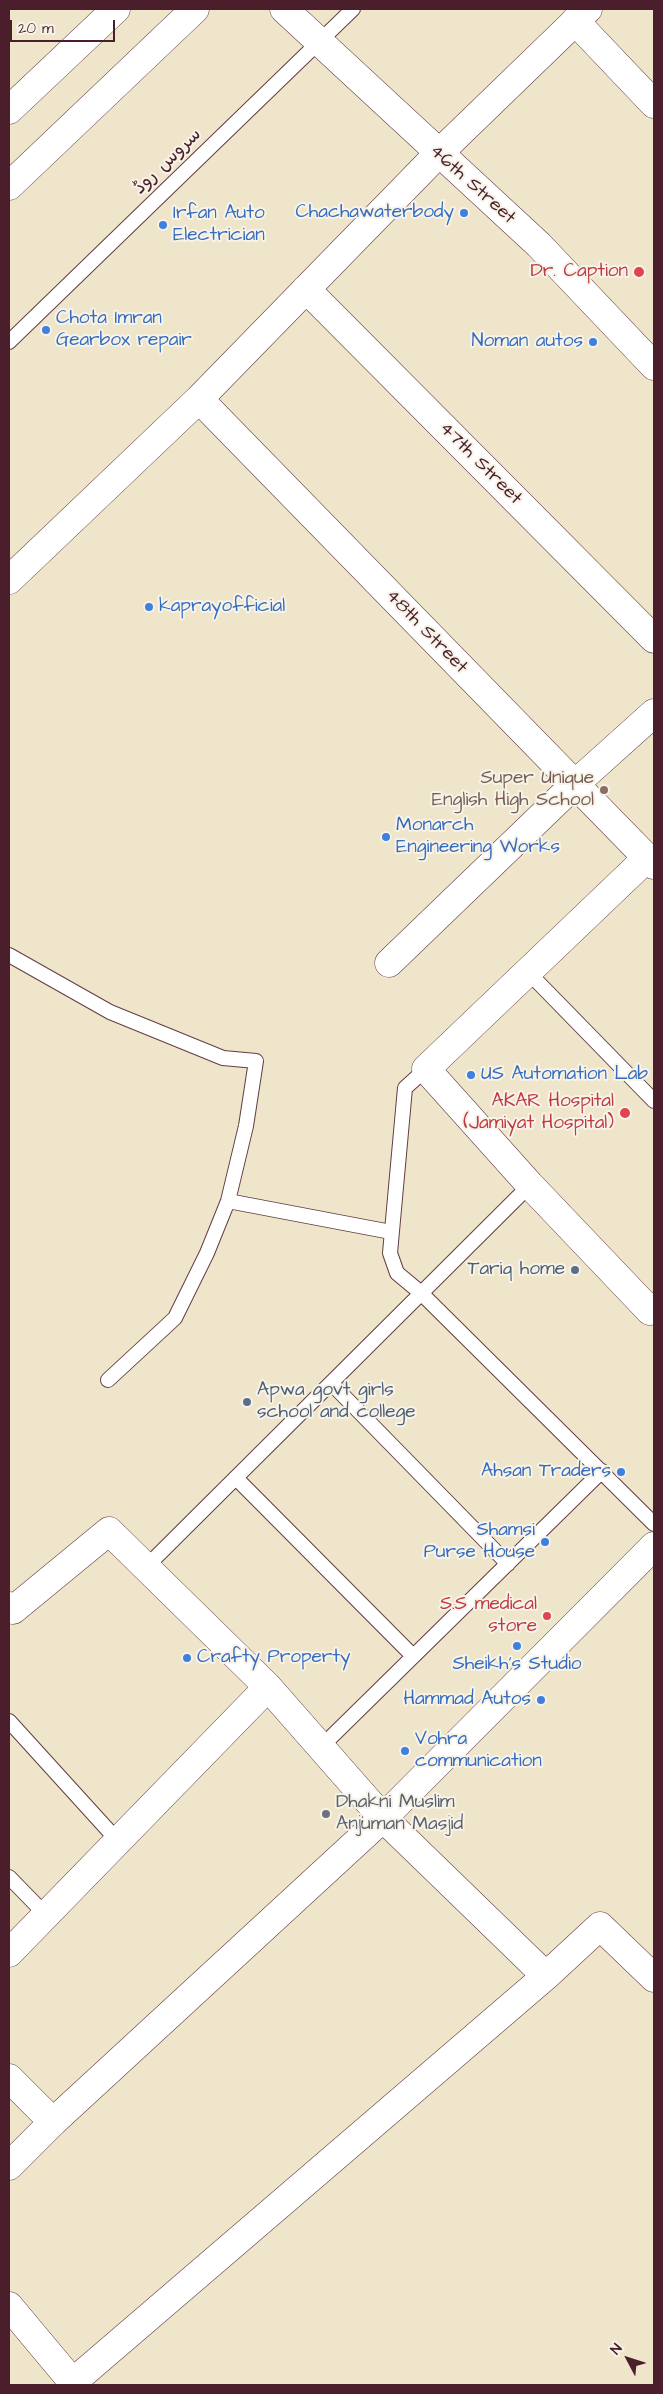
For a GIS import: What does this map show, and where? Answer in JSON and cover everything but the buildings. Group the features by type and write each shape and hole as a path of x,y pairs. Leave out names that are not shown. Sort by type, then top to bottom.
{"street":[{"path":"9,110 116,9"},
{"path":"9,186 194,9"},
{"name":"46th Street","path":"284,9 538,245 654,366"},
{"path":"9,580 198,399 438,154 581,15 654,104"},
{"name":"47th Street","path":"306,288 654,638"},
{"name":"48th Street","path":"198,399 651,862"},
{"path":"389,963 575,784 654,712"},
{"path":"651,862 528,972 426,1069 530,1185 650,1311 654,1307"},
{"path":"9,1606 13,1610 109,1531 268,1686 383,1818 546,1976"},
{"path":"9,2166 53,2122 383,1818 654,1546"},
{"path":"9,1953 268,1686"},
{"path":"9,2306 74,2384 546,1976 600,1926 654,1978"},
{"path":"9,2078 53,2122"}],"lane":[{"name":"سروس روڈ","path":"9,342 353,9"},
{"path":"9,955 110,1012 223,1058 256,1062 246,1126 228,1201 207,1253 175,1318 108,1380"},
{"path":"528,972 654,1101"},
{"path":"426,1069 405,1088 390,1252 397,1273 421,1293 654,1524"},
{"path":"146,1567 530,1185"},
{"path":"228,1201 391,1232"},
{"path":"331,1383 508,1564"},
{"path":"321,1747 602,1471"},
{"path":"236,1478 413,1656"},
{"path":"9,1721 118,1841"},
{"path":"9,1877 46,1915"}],"place":[{"name":"Chachawaterbody","path":"464,213"},
{"name":"Irfan Auto Electrician","path":"163,225"},
{"name":"Dr. Caption","path":"639,272"},
{"name":"Chota Imran Gearbox repair","path":"46,330"},
{"name":"Noman autos","path":"593,342"},
{"name":"kaprayofficial","path":"149,607"},
{"name":"Super Unique English High School","path":"604,790"},
{"name":"Monarch Engineering Works","path":"386,837"},
{"name":"US Automation Lab","path":"471,1075"},
{"name":"AKAR Hospital (Jamiyat Hospital)","path":"625,1113"},
{"name":"Tariq home","path":"575,1270"},
{"name":"Apwa govt girls school and college","path":"247,1402"},
{"name":"Ahsan Traders","path":"621,1472"},
{"name":"Shamsi Purse House","path":"545,1542"},
{"name":"S.S medical store","path":"547,1616"},
{"name":"Sheikh's Studio","path":"517,1646"},
{"name":"Crafty Property","path":"187,1658"},
{"name":"Hammad Autos","path":"541,1700"},
{"name":"Vohra communication","path":"405,1751"},
{"name":"Dhakni Muslim Anjuman Masjid","path":"326,1814"}]}
